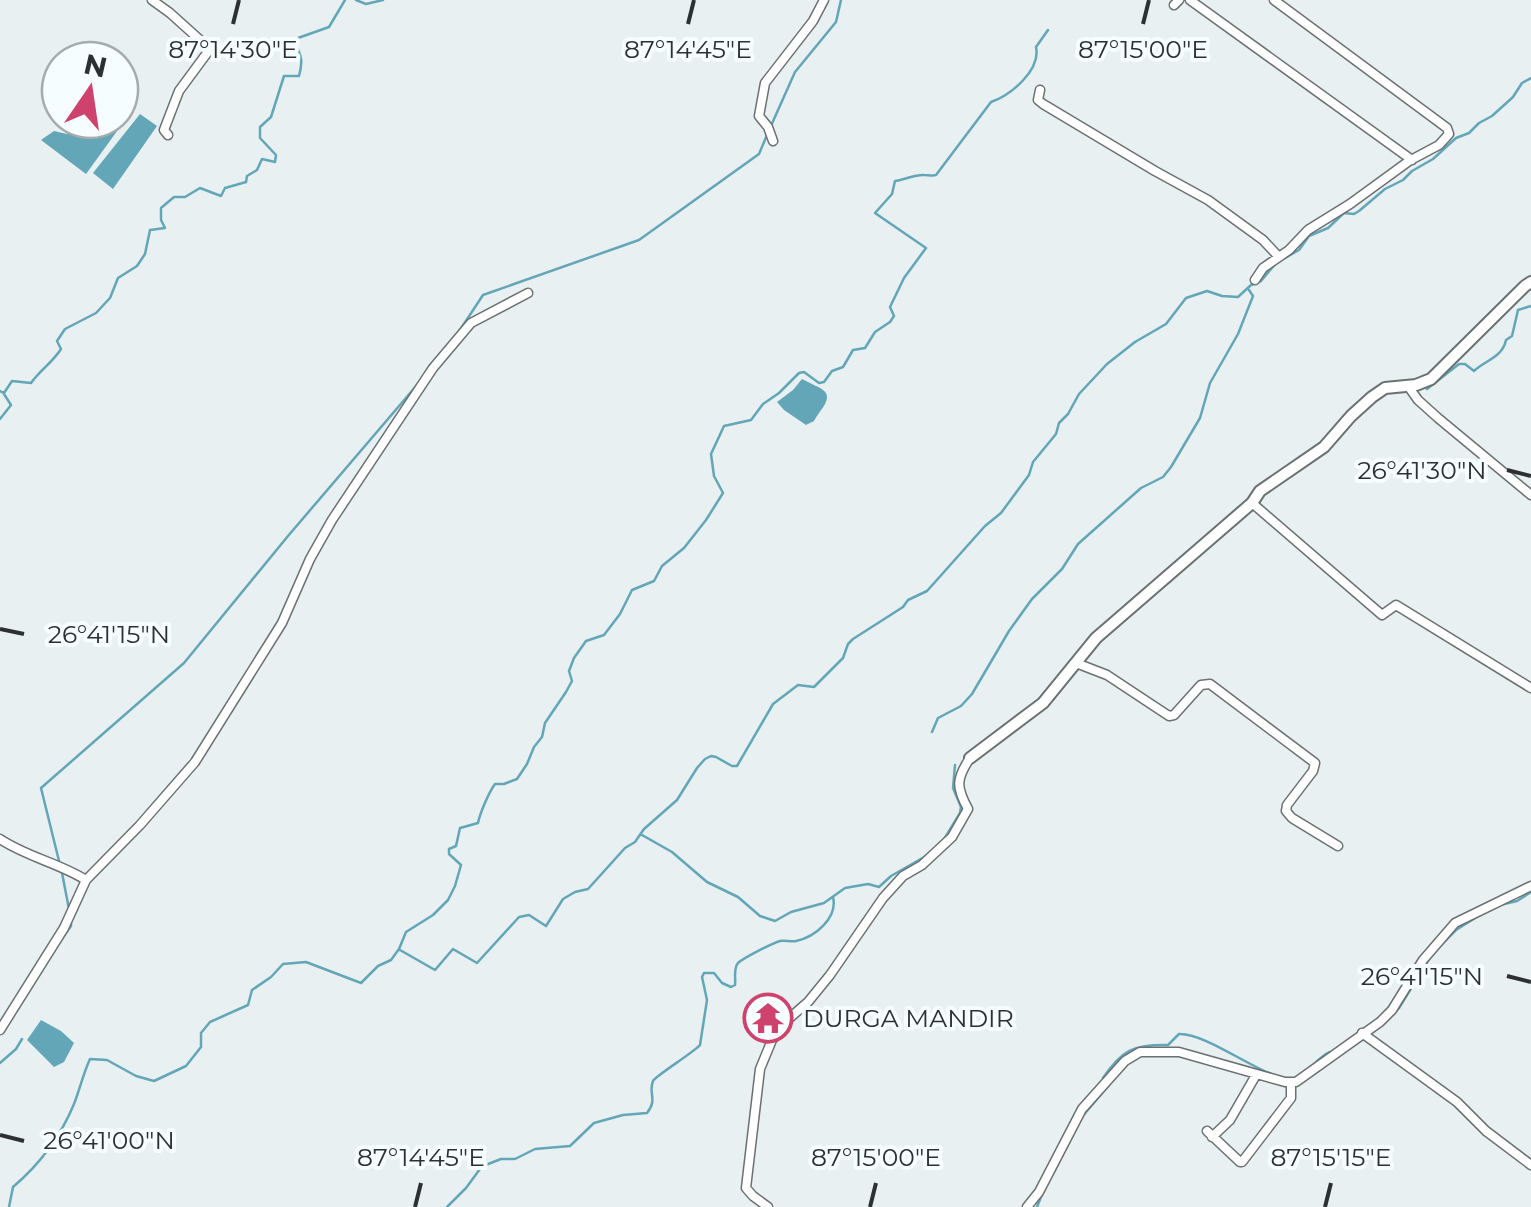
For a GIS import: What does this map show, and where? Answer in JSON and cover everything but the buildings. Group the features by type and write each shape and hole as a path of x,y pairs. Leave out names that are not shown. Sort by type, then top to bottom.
{"street":[{"path":"152,0 210,50 178,91 166,120 164,130 168,135"},
{"path":"773,142 759,116 766,83 813,21 824,0"},
{"path":"1190,0 1412,160"},
{"path":"1255,280 1263,268 1289,250 1308,230 1439,145 1449,134 1447,128 1353,56 1274,0"},
{"path":"1040,90 1038,100 1043,104 1208,200 1263,240 1278,256"},
{"path":"768,1207 746,1188 764,1054 785,1022 830,975 882,898 952,837 968,809 958,792 962,770 970,758 1044,703 1096,638 1252,503 1260,491 1324,447 1351,416 1384,388 1416,386 1430,379 1531,282"},
{"path":"0,1030 64,928 86,880 140,826 195,762 282,622 332,520 433,368 471,323 528,292"},
{"path":"1408,386 1438,418 1531,494"},
{"path":"1252,503 1382,614 1396,605 1531,688"},
{"path":"1076,662 1107,676 1169,716 1201,685 1210,684 1315,764 1286,811 1338,846"},
{"path":"0,839 86,880"},
{"path":"1028,1207 1082,1109 1131,1056 1150,1050 1179,1052 1291,1083 1380,1022 1392,1010 1423,960 1455,923 1531,886"},
{"path":"1362,1032 1457,1102 1531,1165"},
{"path":"1256,1074 1230,1120 1210,1134 1242,1162 1291,1098 1291,1083"}],"water":[{"path":"140,114 157,126 113,189 93,173 119,140 140,140"},
{"path":"41,140 111,140 86,174"},
{"path":"802,379 827,395 814,421 806,425 777,402"},
{"path":"41,1020 74,1043 64,1062 54,1067 27,1040"}],"waterway":[{"path":"0,391 4,393 12,381 31,383 61,349 57,341 65,329 96,313 110,298 118,278 137,266 145,254 150,230 165,228 161,208 174,197 185,197 200,188 221,196 225,188 246,182 262,159 275,162 276,155 260,138 260,127 271,117 284,76 299,76 301,59 294,43 329,27 345,0"},
{"path":"356,0 366,4 383,0"},
{"path":"770,128 795,72 836,22 841,0"},
{"path":"9,1207 13,1187 56,1139 90,1059 107,1060 154,1081 186,1066 201,1047 201,1033 210,1022 248,1005 252,990 283,964 306,962 361,983 378,966 391,960 406,932 448,900 461,865 449,849 456,846 460,828 478,823 495,784 517,779 527,764 545,723 572,681 569,671 574,658 586,641 604,635 632,590 654,581 662,566 684,548 723,493 714,476 711,454 724,426 751,420 763,404 799,373 824,382 832,371 843,367 853,350 865,348 875,332 890,322 894,316 890,307 904,278 926,248 875,213 892,194 895,181 936,175 991,102 1015,88 1029,73 1036,47 1048,30"},
{"path":"400,950 435,970 453,949 477,963 519,917 529,915 546,926 563,899 588,889 677,800 705,759 716,757 737,766 773,704 798,685 814,687 843,658 853,639 927,591 1001,513 1079,394 1107,364 1166,324 1186,298 1207,291 1238,297 1261,281 1276,263 1299,250 1309,236 1328,228 1344,213 1359,211 1456,138 1492,116 1531,78"},
{"path":"456,336 483,295 639,240 759,154 767,135"},
{"path":"932,732 938,718 961,706 972,694 1009,631 1078,544 1171,467 1200,418 1210,383 1238,334 1253,296 1249,290"},
{"path":"1427,389 1459,364 1474,371 1497,355 1512,336 1518,310 1531,306"},
{"path":"60,865 41,788 184,663 417,385"},
{"path":"0,419 11,405 4,394"},
{"path":"943,841 961,807 953,788 955,765"},
{"path":"642,835 672,852 707,882 738,897 760,916 775,921 824,903 845,888 868,884 879,887 926,856"},
{"path":"62,873 69,909"},
{"path":"1500,905 1531,892"},
{"path":"483,1166 515,1159 535,1149 570,1146 594,1123 647,1113 652,1104 653,1081 700,1045 707,1000 704,973 714,973 722,983 735,985 738,963 780,941 803,939 824,925 832,912 833,897"},
{"path":"1443,943 1480,915"},
{"path":"60,941 71,922"},
{"path":"1384,1023 1399,1008 1431,956"},
{"path":"1103,1078 1130,1051 1168,1045 1179,1034 1208,1042 1288,1079 1298,1077 1330,1052"},
{"path":"0,1063 22,1039"},
{"path":"1081,1118 1109,1085"},
{"path":"447,1207 480,1169"},
{"path":"1037,1207 1045,1187"}],"place":[{"name":"DURGA MANDIR","path":"768,1018"}]}
